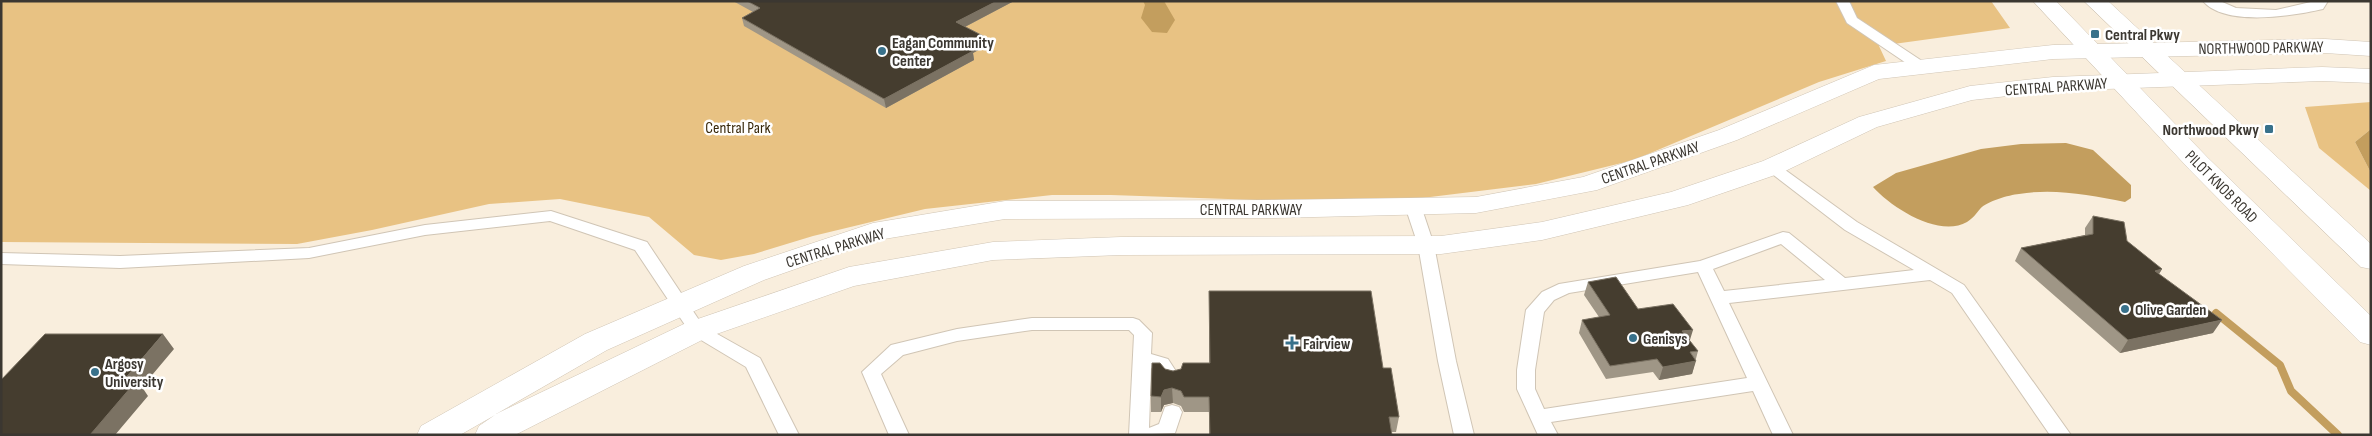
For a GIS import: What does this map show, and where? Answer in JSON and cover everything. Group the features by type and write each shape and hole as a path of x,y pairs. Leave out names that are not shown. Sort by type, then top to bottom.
{"street":[{"name":"PILOT KNOB ROAD","path":"2044,1 2199,164 2371,334"},
{"path":"2095,1 2371,260"},
{"name":"NORTHWOOD PARKWAY","path":"2092,51 2325,46 2371,49"},
{"name":"CENTRAL PARKWAY","path":"491,435 507,423 688,318 754,273 873,232 1005,210 1274,209 1476,205 1588,184 1728,136 1874,72 2004,56 2092,51"},
{"name":"NORTHWOOD PARKWAY","path":"2121,82 2322,74 2371,76"},
{"name":"CENTRAL PARKWAY","path":"433,435 596,342 849,277 993,251 1121,246 1426,245 1542,231 1678,199 1772,167 1868,122 1970,93 2053,84 2121,82"},
{"name":"PILOT KNOB ROAD","path":"2340,304 2371,326"}],"lane":[{"path":"1842,1 1852,20 1920,66"},
{"path":"2209,1 2234,12 2276,14 2318,6 2322,1"},
{"path":"1772,167 1851,226 1958,289 2061,435"},
{"path":"1413,206 1426,245 1447,361 1464,435"},
{"path":"1,258 120,262 308,253 425,230 551,216 641,246 688,318 754,363 789,435"},
{"path":"1548,435 1526,389 1526,370 1535,310 1548,296 1565,288 1703,266 1783,237 1841,284"},
{"path":"1703,266 1783,435"},
{"path":"1718,298 1931,274"},
{"path":"900,435 870,372 897,350 957,335 1032,324 1133,324 1143,333 1139,435"},
{"path":"1142,358 1161,364 1172,379"},
{"path":"1538,417 1758,383"},
{"path":"1152,435 1168,428 1172,412"}],"green space":[{"name":"Central Park","path":"1,1 1991,1 2010,28 1879,46 1886,61 1819,82 1634,160 1536,184 1422,198 1257,200 1052,195 925,209 813,236 754,254 721,260 694,255 649,217 560,199 489,204 372,230 297,244 1,242"},
{"path":"2371,102 2371,129 2355,142 2371,173 2371,191 2319,148 2305,107"}],"shaded area":[{"path":"1143,1 1164,1 1175,20 1167,33 1152,32 1141,18 1145,5"},
{"path":"2371,129 2371,173 2355,142"},
{"path":"2066,143 2093,150 2131,185 2131,198 2125,202 2059,192 2032,192 1998,199 1983,206 1967,222 1956,226 1943,226 1930,223 1904,212 1873,187 1896,173 1981,149 2021,144"}],"building":[{"name":"Eagan Community Center","path":"747,1 997,1 956,22 985,37 965,47 973,51 884,99 742,18 760,8"},
{"name":"Olive Garden","path":"2093,216 2124,222 2127,241 2162,269 2155,271 2222,320 2128,340 2021,248 2093,234"},
{"name":"Genisys","path":"1616,277 1638,309 1673,304 1693,330 1682,331 1698,351 1690,352 1696,361 1663,367 1657,359 1610,366 1582,320 1610,315 1588,282"},
{"name":"Fairview","path":"1209,291 1371,291 1383,368 1391,368 1399,417 1389,417 1392,435 1210,435 1209,397 1184,397 1181,391 1172,388 1164,390 1161,397 1151,396 1152,363 1160,363 1165,369 1173,371 1181,369 1183,363 1210,363"},
{"name":"Argosy University","path":"45,334 163,334 123,381 137,380 90,435 1,435 1,380"}],"waterway":[{"path":"2216,313 2280,365 2291,391 2338,435"}],"place":[{"name":"Central Pkwy","path":"2095,34"},
{"name":"Eagan Community Center","path":"882,51"},
{"name":"Northwood Pkwy","path":"2269,129"},
{"name":"Olive Garden","path":"2125,309"},
{"name":"Genisys","path":"1633,338"},
{"name":"Fairview","path":"1292,343"},
{"name":"Argosy University","path":"95,372"}]}
